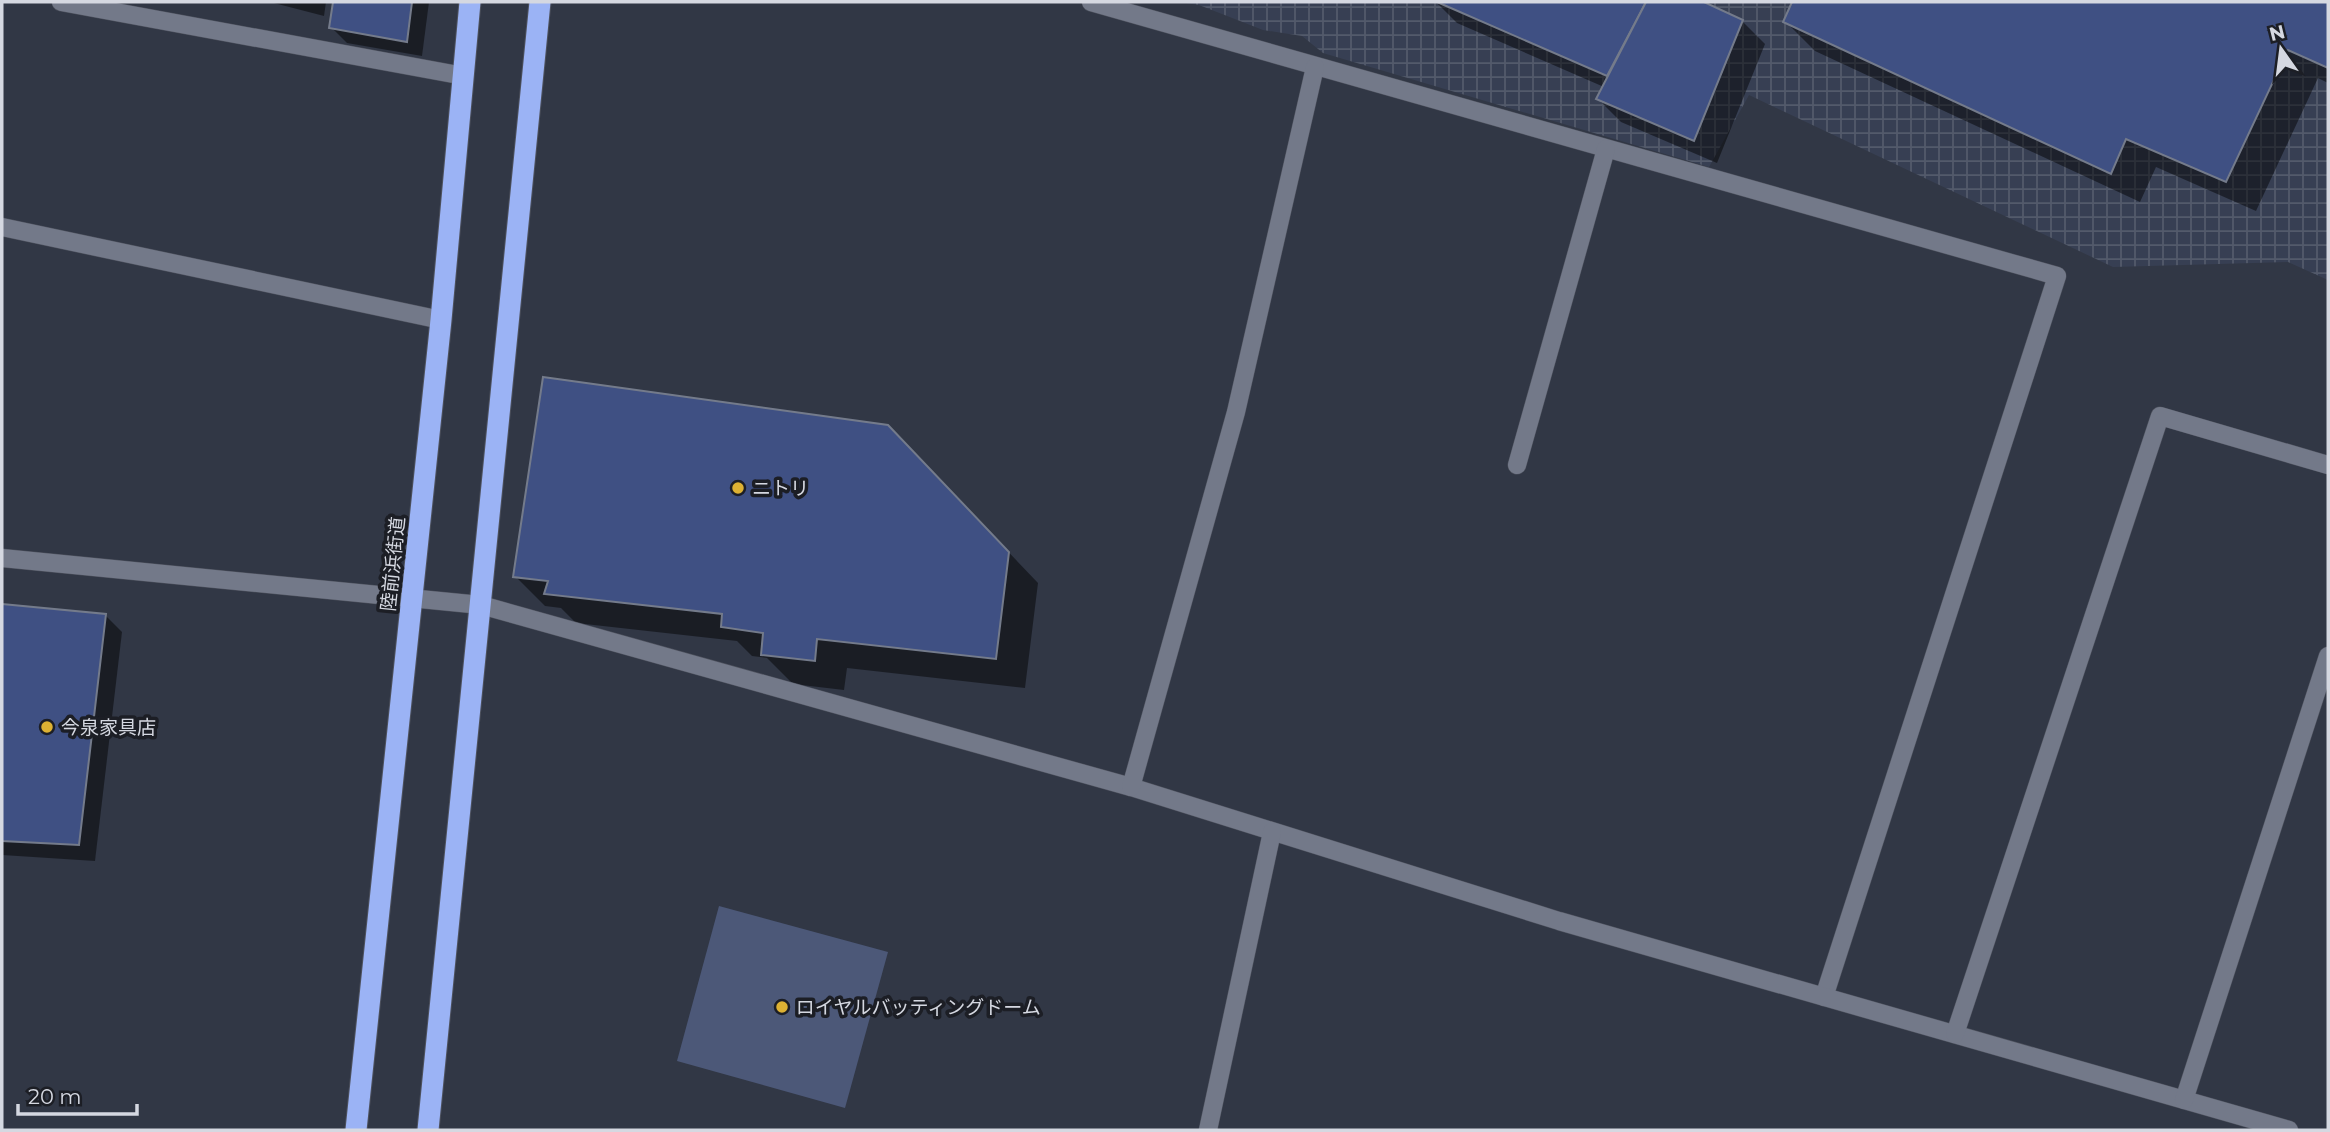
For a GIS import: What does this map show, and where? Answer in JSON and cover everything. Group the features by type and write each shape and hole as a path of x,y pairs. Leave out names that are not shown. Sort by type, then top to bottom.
{"highway":[{"name":"陸前浜街道","path":"356,1130 441,320 470,2"},
{"path":"428,1130 540,2"}],"street":[{"path":"61,2 464,76"},
{"path":"1091,2 2057,276 1824,997"},
{"path":"1131,788 1236,412 1315,67"},
{"path":"1517,465 1606,149"},
{"path":"2,227 441,320"},
{"path":"1955,1034 2160,416 2328,464"},
{"path":"2,558 481,605 1131,788 1559,922 2289,1130"},
{"path":"2184,1100 2328,656"},
{"path":"1208,1130 1272,832"}],"shaded area":[{"path":"1180,2 2328,2 2328,280 2288,262 2113,267 1749,95 1709,167 1323,53 1302,36 1263,30 1199,5"},
{"name":"ロイヤルバッティングドーム","path":"719,906 888,952 845,1108 677,1061"}],"building":[{"path":"333,2 412,2 407,42 329,28"},
{"path":"1437,2 1646,2 1607,76"},
{"path":"1646,2 1704,2 1743,20 1694,141 1596,99"},
{"path":"1792,2 2328,2 2328,68 2288,50 2226,182 2126,139 2111,174 1783,22"},
{"name":"ニトリ","path":"543,377 888,425 1009,552 996,659 817,639 815,661 761,655 763,633 721,627 722,614 544,594 548,581 513,577"},
{"name":"今泉家具店","path":"2,604 106,614 79,845 2,841"}],"place":[{"name":"ニトリ","path":"738,488"},
{"name":"今泉家具店","path":"47,727"},
{"name":"ロイヤルバッティングドーム","path":"782,1007"}]}
